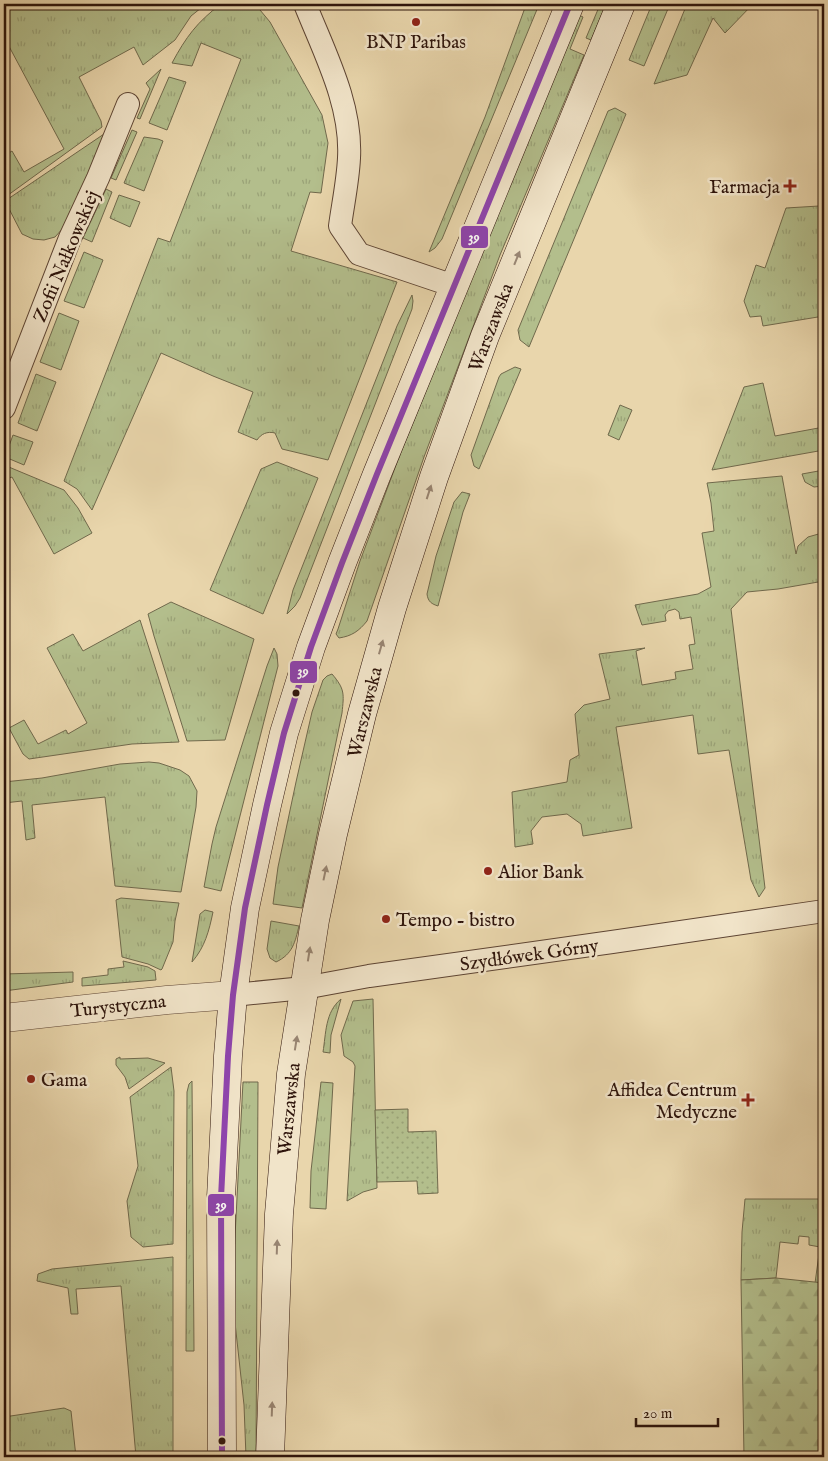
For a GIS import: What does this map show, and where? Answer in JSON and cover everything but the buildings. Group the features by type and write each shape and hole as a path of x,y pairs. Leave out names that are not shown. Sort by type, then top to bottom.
{"main road":[{"path":"222,1457 221,1198 233,995 245,908 284,733 311,647 377,474 570,4"},
{"name":"Warszawska","path":"270,1457 279,1214 291,1074 315,920 338,815 374,671 403,570 434,477 485,336 622,4"},
{"name":"Turystyczna","path":"4,1018 167,1000 233,995"}],"street":[{"path":"304,4 342,98 347,122 349,157 340,226 359,254 454,286"},
{"name":"Zofii Nałkowskiej","path":"4,408 70,238 98,178 128,104"},
{"name":"Szydłówek Górny","path":"233,995 304,988 369,976 824,911"}],"green space":[{"path":"4,4 206,4 191,16 175,40 143,65 134,47 79,77 101,121 102,127 4,198 4,156 12,151 24,172 64,149 4,37"},
{"path":"221,4 255,4 270,22 322,115 328,143 321,193 310,192 291,251 397,282 328,460 282,449 275,433 269,432 260,436 257,440 238,432 253,392 161,353 92,510 77,489 64,481 158,238 170,242 241,59 201,43 192,66 172,63 182,45 193,31 205,17"},
{"path":"531,4 538,7 442,239 429,252 485,117 526,5"},
{"path":"592,4 606,4 591,40 586,38 599,7"},
{"path":"652,4 670,4 644,66 629,60"},
{"path":"687,4 753,4 725,33 713,18 687,75 654,84"},
{"path":"579,15 583,17 570,49 584,55 500,255 424,457 367,621 355,633 339,638 336,634 360,561 401,452"},
{"path":"161,69 140,119 137,118 150,89 146,83"},
{"path":"169,77 186,82 167,130 149,123"},
{"path":"615,108 626,114 529,347 520,340 518,330 608,111"},
{"path":"132,130 137,132 116,180 111,178"},
{"path":"104,134 105,138 64,227 55,237 44,240 33,239 22,234 5,201"},
{"path":"144,137 163,141 144,191 124,183"},
{"path":"106,189 112,192 92,242 83,238"},
{"path":"119,195 140,202 130,227 110,218"},
{"path":"819,206 824,216 824,316 763,326 761,316 750,317 744,301 756,265 765,268 786,208"},
{"path":"84,252 103,260 84,308 64,301"},
{"path":"4,280 8,291 9,303 7,328 4,326"},
{"path":"412,295 412,309 300,598 287,614 293,590 397,326"},
{"path":"59,313 79,321 61,370 40,362"},
{"path":"515,367 521,369 479,469 474,466 471,455 499,377"},
{"path":"36,374 56,382 37,431 18,423"},
{"path":"763,383 775,436 824,427 824,450 712,470 744,387"},
{"path":"620,405 632,410 619,440 608,435"},
{"path":"13,435 33,442 24,465 5,457"},
{"path":"277,462 318,478 263,614 210,590 261,469"},
{"path":"4,465 64,490 78,508 92,533 54,554 12,477 4,480"},
{"path":"824,470 824,487 814,487 805,482 802,474"},
{"path":"782,476 796,554 798,546 808,537 822,533 819,520 824,506 824,581 747,592 731,609 765,888 759,897 751,880 729,750 698,754 693,715 616,727 632,828 583,836 581,824 567,814 542,817 531,831 533,844 515,847 512,792 567,782 570,760 579,755 575,714 584,705 610,699 599,654 645,648 636,651 642,685 676,679 675,672 693,669 689,645 695,644 691,617 680,619 679,612 675,609 668,611 665,615 666,621 642,625 635,605 698,594 711,587 702,533 714,531 707,483"},
{"path":"462,492 470,494 463,512 438,606 428,599 427,594 436,556 454,502"},
{"path":"171,602 254,639 225,740 187,741 148,614"},
{"path":"140,620 179,742 132,744 29,759 23,754 9,728 24,720 38,744 66,730 68,734 87,723 47,648 73,634 83,651"},
{"path":"274,648 277,654 278,666 221,891 204,887 216,827"},
{"path":"332,674 343,692 342,713 302,908 273,904 278,867 312,712 323,680"},
{"path":"159,763 180,770 189,776 197,791 196,807 181,892 115,886 105,797 32,805 35,838 26,840 22,801 4,803 4,782 42,778 120,764"},
{"path":"121,898 179,903 173,942 161,970 148,964 122,957 116,900"},
{"path":"205,910 213,912 210,926 203,945 192,962 200,914"},
{"path":"271,921 299,926 290,951 276,962 270,958 267,949"},
{"path":"123,961 148,967 155,971 156,980 82,986 82,978 108,975 108,969 124,967"},
{"path":"73,972 73,982 4,991 4,974"},
{"path":"341,999 331,1035 330,1053 323,1052 329,1017"},
{"path":"373,999 377,1188 363,1192 347,1201 355,1066 353,1062 344,1056 341,1035 353,1001"},
{"path":"120,1057 120,1059 148,1058 165,1063 129,1089 125,1077 116,1065 116,1059"},
{"path":"171,1067 174,1091 173,1244 143,1247 131,1237 127,1201 138,1166 130,1097"},
{"path":"192,1081 194,1351 186,1351 187,1092"},
{"path":"243,1082 258,1082 256,1457 246,1457 244,1405 232,1295"},
{"path":"321,1082 333,1083 326,1209 310,1208 311,1171"},
{"path":"408,1109 408,1132 436,1131 438,1193 418,1194 417,1181 377,1182 375,1110"},
{"path":"745,1199 824,1199 824,1284 815,1283 820,1247 809,1245 809,1237 799,1236 798,1244 780,1242 776,1278 741,1280"},
{"path":"173,1257 173,1457 136,1457 121,1286 76,1289 78,1314 71,1314 68,1288 37,1281 38,1274 52,1269"},
{"path":"776,1278 824,1283 824,1457 744,1457 741,1280"},
{"path":"64,1408 71,1411 76,1457 4,1457 4,1417"}],"transit line":[{"name":"39","path":"222,1457 221,1198 233,995 245,908 284,733 311,647 342,563 570,4"}],"place":[{"name":"BNP Paribas","path":"416,22"},
{"name":"Farmacja","path":"790,186"},
{"name":"Alior Bank","path":"488,871"},
{"name":"Tempo - bistro","path":"386,919"},
{"name":"Gama","path":"31,1079"},
{"name":"Affidea Centrum Medyczne","path":"748,1100"}]}
